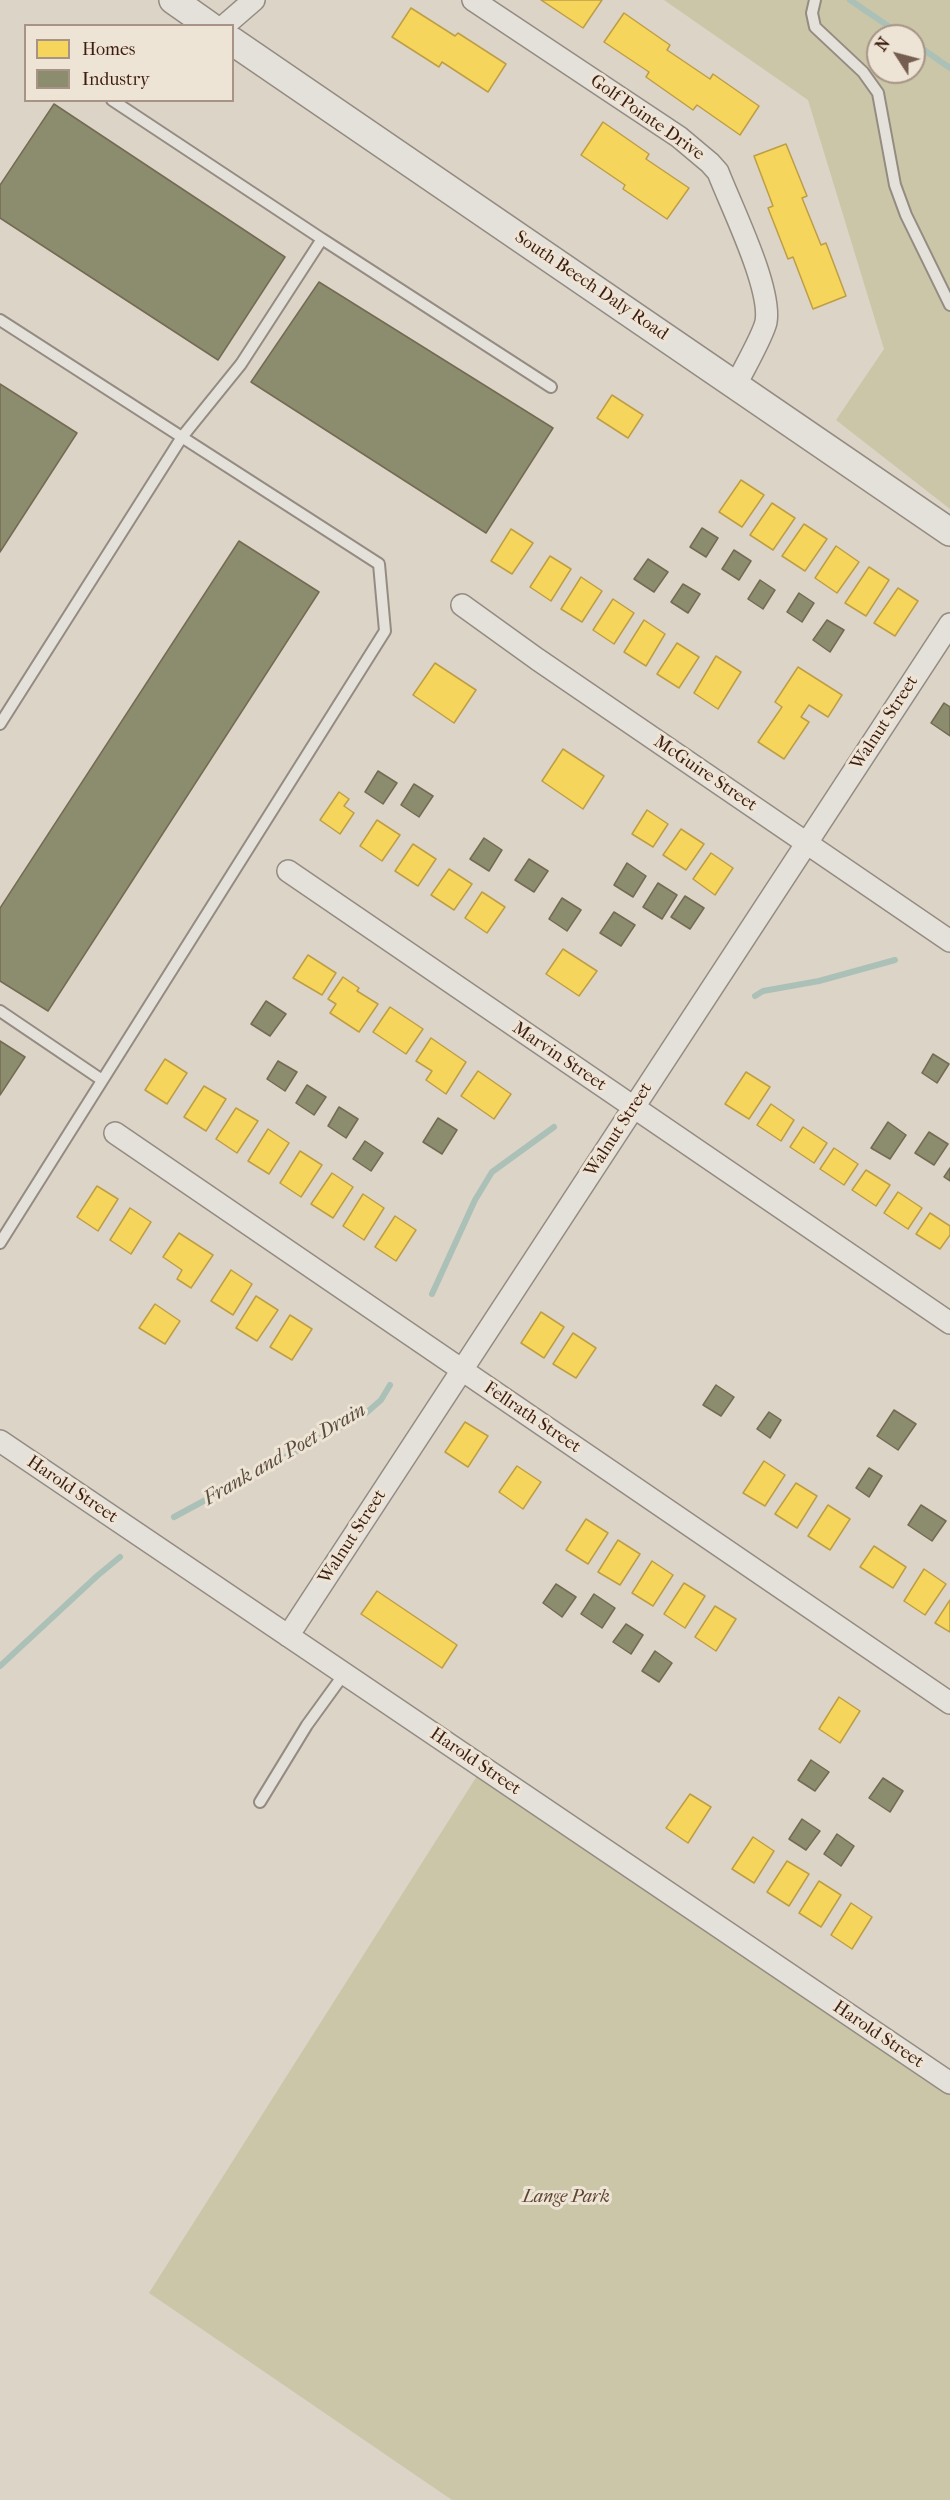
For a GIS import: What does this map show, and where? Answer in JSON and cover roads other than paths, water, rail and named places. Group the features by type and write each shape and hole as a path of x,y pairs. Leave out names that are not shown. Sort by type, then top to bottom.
{"street":[{"path":"173,0 207,24"},
{"path":"226,24 254,0"},
{"name":"Golf Pointe Drive","path":"473,0 679,137 718,172 767,301 766,323 736,385"},
{"name":"South Beech Daly Road","path":"234,42 950,532"},
{"name":"McGuire Street","path":"462,605 537,659 950,941"},
{"name":"Walnut Street","path":"288,1636 950,624"},
{"name":"Marvin Street","path":"288,871 950,1323"},
{"name":"Fellrath Street","path":"115,1133 950,1703"},
{"name":"Harold Street","path":"0,1442 950,2084"}],"lane":[{"path":"815,0 812,13 815,27 863,72 878,93 899,195 906,215 950,305"},
{"path":"115,102 551,387"},
{"path":"0,724 182,437 241,364 322,239"},
{"path":"0,320 379,564 385,631 0,1243"},
{"path":"0,1011 102,1080"},
{"path":"260,1802 307,1725 344,1674"}],"waterway":[{"path":"850,0 885,24"},
{"path":"926,51 950,68"},
{"name":"Frank and Poet Drain","path":"755,996 763,991 819,981 895,960"},
{"name":"Frank and Poet Drain","path":"432,1294 475,1200 492,1172 554,1127"},
{"name":"Frank and Poet Drain","path":"174,1517 365,1414 381,1400 390,1385"},
{"name":"Frank and Poet Drain","path":"0,1666 120,1557"}],"park label":[{"name":"Lange Park","path":"566,2198"}]}
